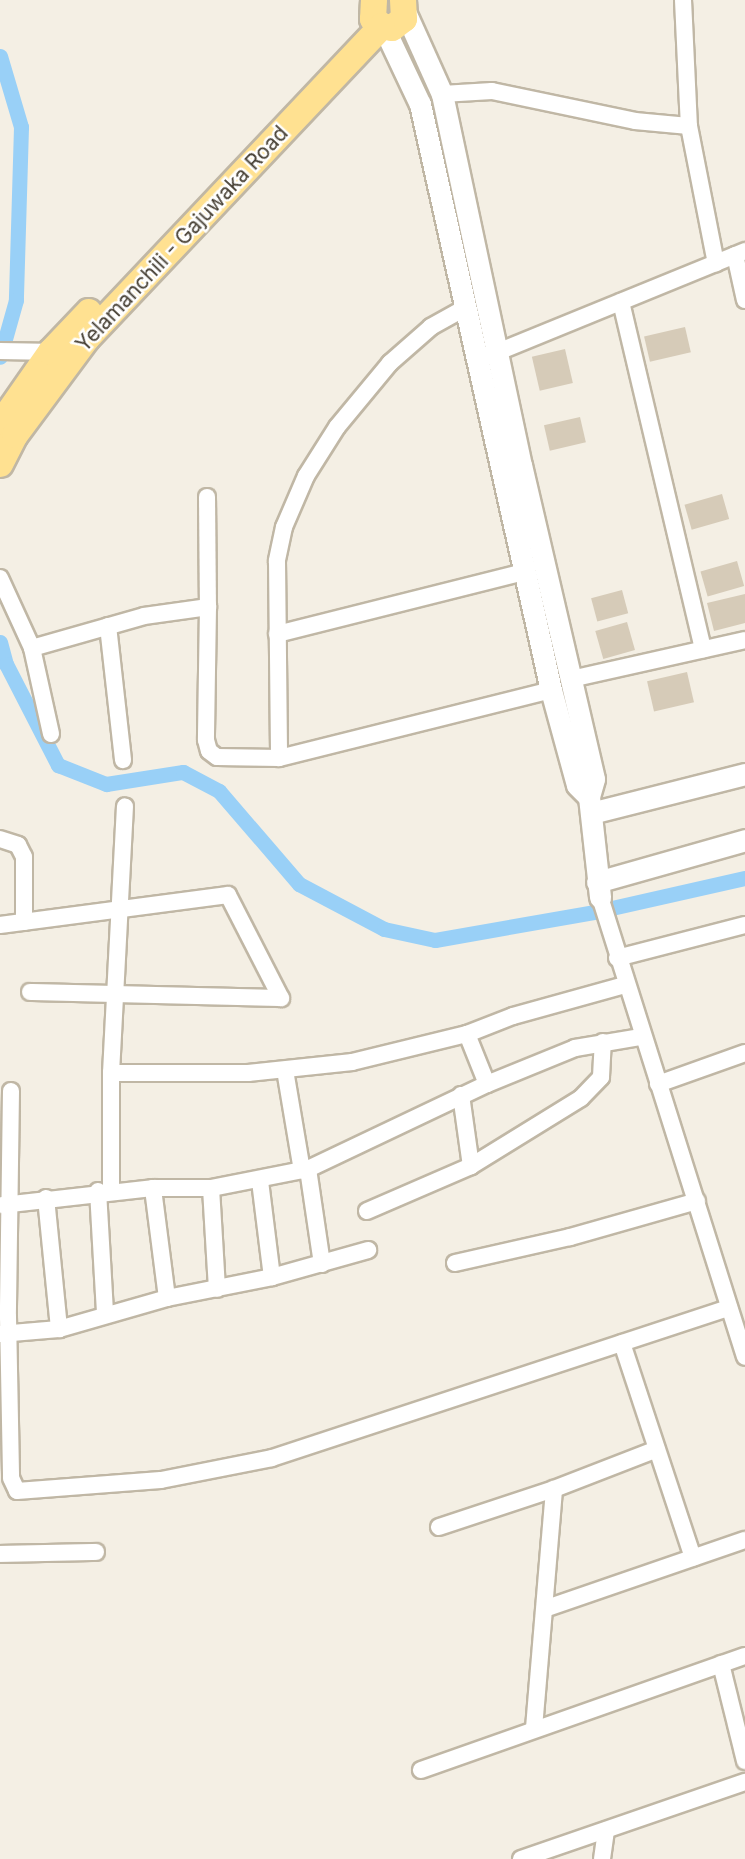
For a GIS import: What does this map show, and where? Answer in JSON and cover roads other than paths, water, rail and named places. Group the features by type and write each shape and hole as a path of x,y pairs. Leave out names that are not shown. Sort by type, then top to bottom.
{"main road":[{"name":"Yelamanchili - Gajuwaka Road","path":"0,424 63,352 375,12 399,25 407,5"},
{"name":"Yelamanchili - Gajuwaka Road","path":"0,464 63,352"}],"street":[{"path":"683,0 689,126 716,263"},
{"path":"407,5 442,94 594,780 590,805 601,898 641,1037 697,1201 745,1357"},
{"path":"375,12 420,104 463,309 551,690 577,785 590,805"},
{"path":"442,94 492,91 635,122 689,126"},
{"path":"475,360 498,353 740,253 745,300"},
{"path":"621,302 703,649"},
{"path":"279,758 277,561 284,527 306,476 336,427 390,363 432,327 463,309"},
{"path":"0,351 63,352"},
{"path":"207,497 206,741 209,751 217,757 279,758 551,690"},
{"path":"277,634 524,572"},
{"path":"0,578 32,648 51,734"},
{"path":"32,648 144,616 208,607"},
{"path":"108,626 123,760"},
{"path":"571,679 745,640"},
{"path":"590,805 745,774"},
{"path":"105,1314 105,1191 122,909 125,806"},
{"path":"0,839 18,845 24,857 24,922"},
{"path":"601,898 745,840"},
{"path":"0,925 228,895 281,998 30,992"},
{"path":"617,957 745,925"},
{"path":"111,1073 285,1070 352,1062 467,1034 513,1016 625,985"},
{"path":"467,1034 488,1084"},
{"path":"5,1205 105,1191 210,1188 260,1181 305,1170 461,1095 575,1048 641,1037"},
{"path":"367,1211 471,1166 594,1086 601,1077 603,1042"},
{"path":"658,1084 745,1053"},
{"path":"285,1070 322,1264"},
{"path":"11,1091 5,1205 5,1478 14,1488 24,1491 161,1480 237,1466 427,1409 729,1308"},
{"path":"461,1095 471,1166"},
{"path":"260,1181 272,1277"},
{"path":"153,1188 167,1298"},
{"path":"210,1188 216,1289"},
{"path":"46,1198 59,1329"},
{"path":"455,1263 570,1237 697,1201"},
{"path":"4,1334 59,1329 167,1298 272,1277 368,1250"},
{"path":"622,1343 693,1558"},
{"path":"439,1527 554,1489 657,1449"},
{"path":"534,1728 547,1608 554,1489"},
{"path":"547,1608 745,1540"},
{"path":"0,1554 96,1552"},
{"path":"421,1770 534,1728 745,1656"},
{"path":"721,1664 745,1761"},
{"path":"521,1859 745,1782"},
{"path":"602,1859 606,1830"}],"waterway":[{"path":"0,56 21,127 16,300 0,357"},
{"path":"0,642 6,664 58,765 106,784 183,772 219,791 299,884 384,929 435,940 594,912 745,878"}]}
